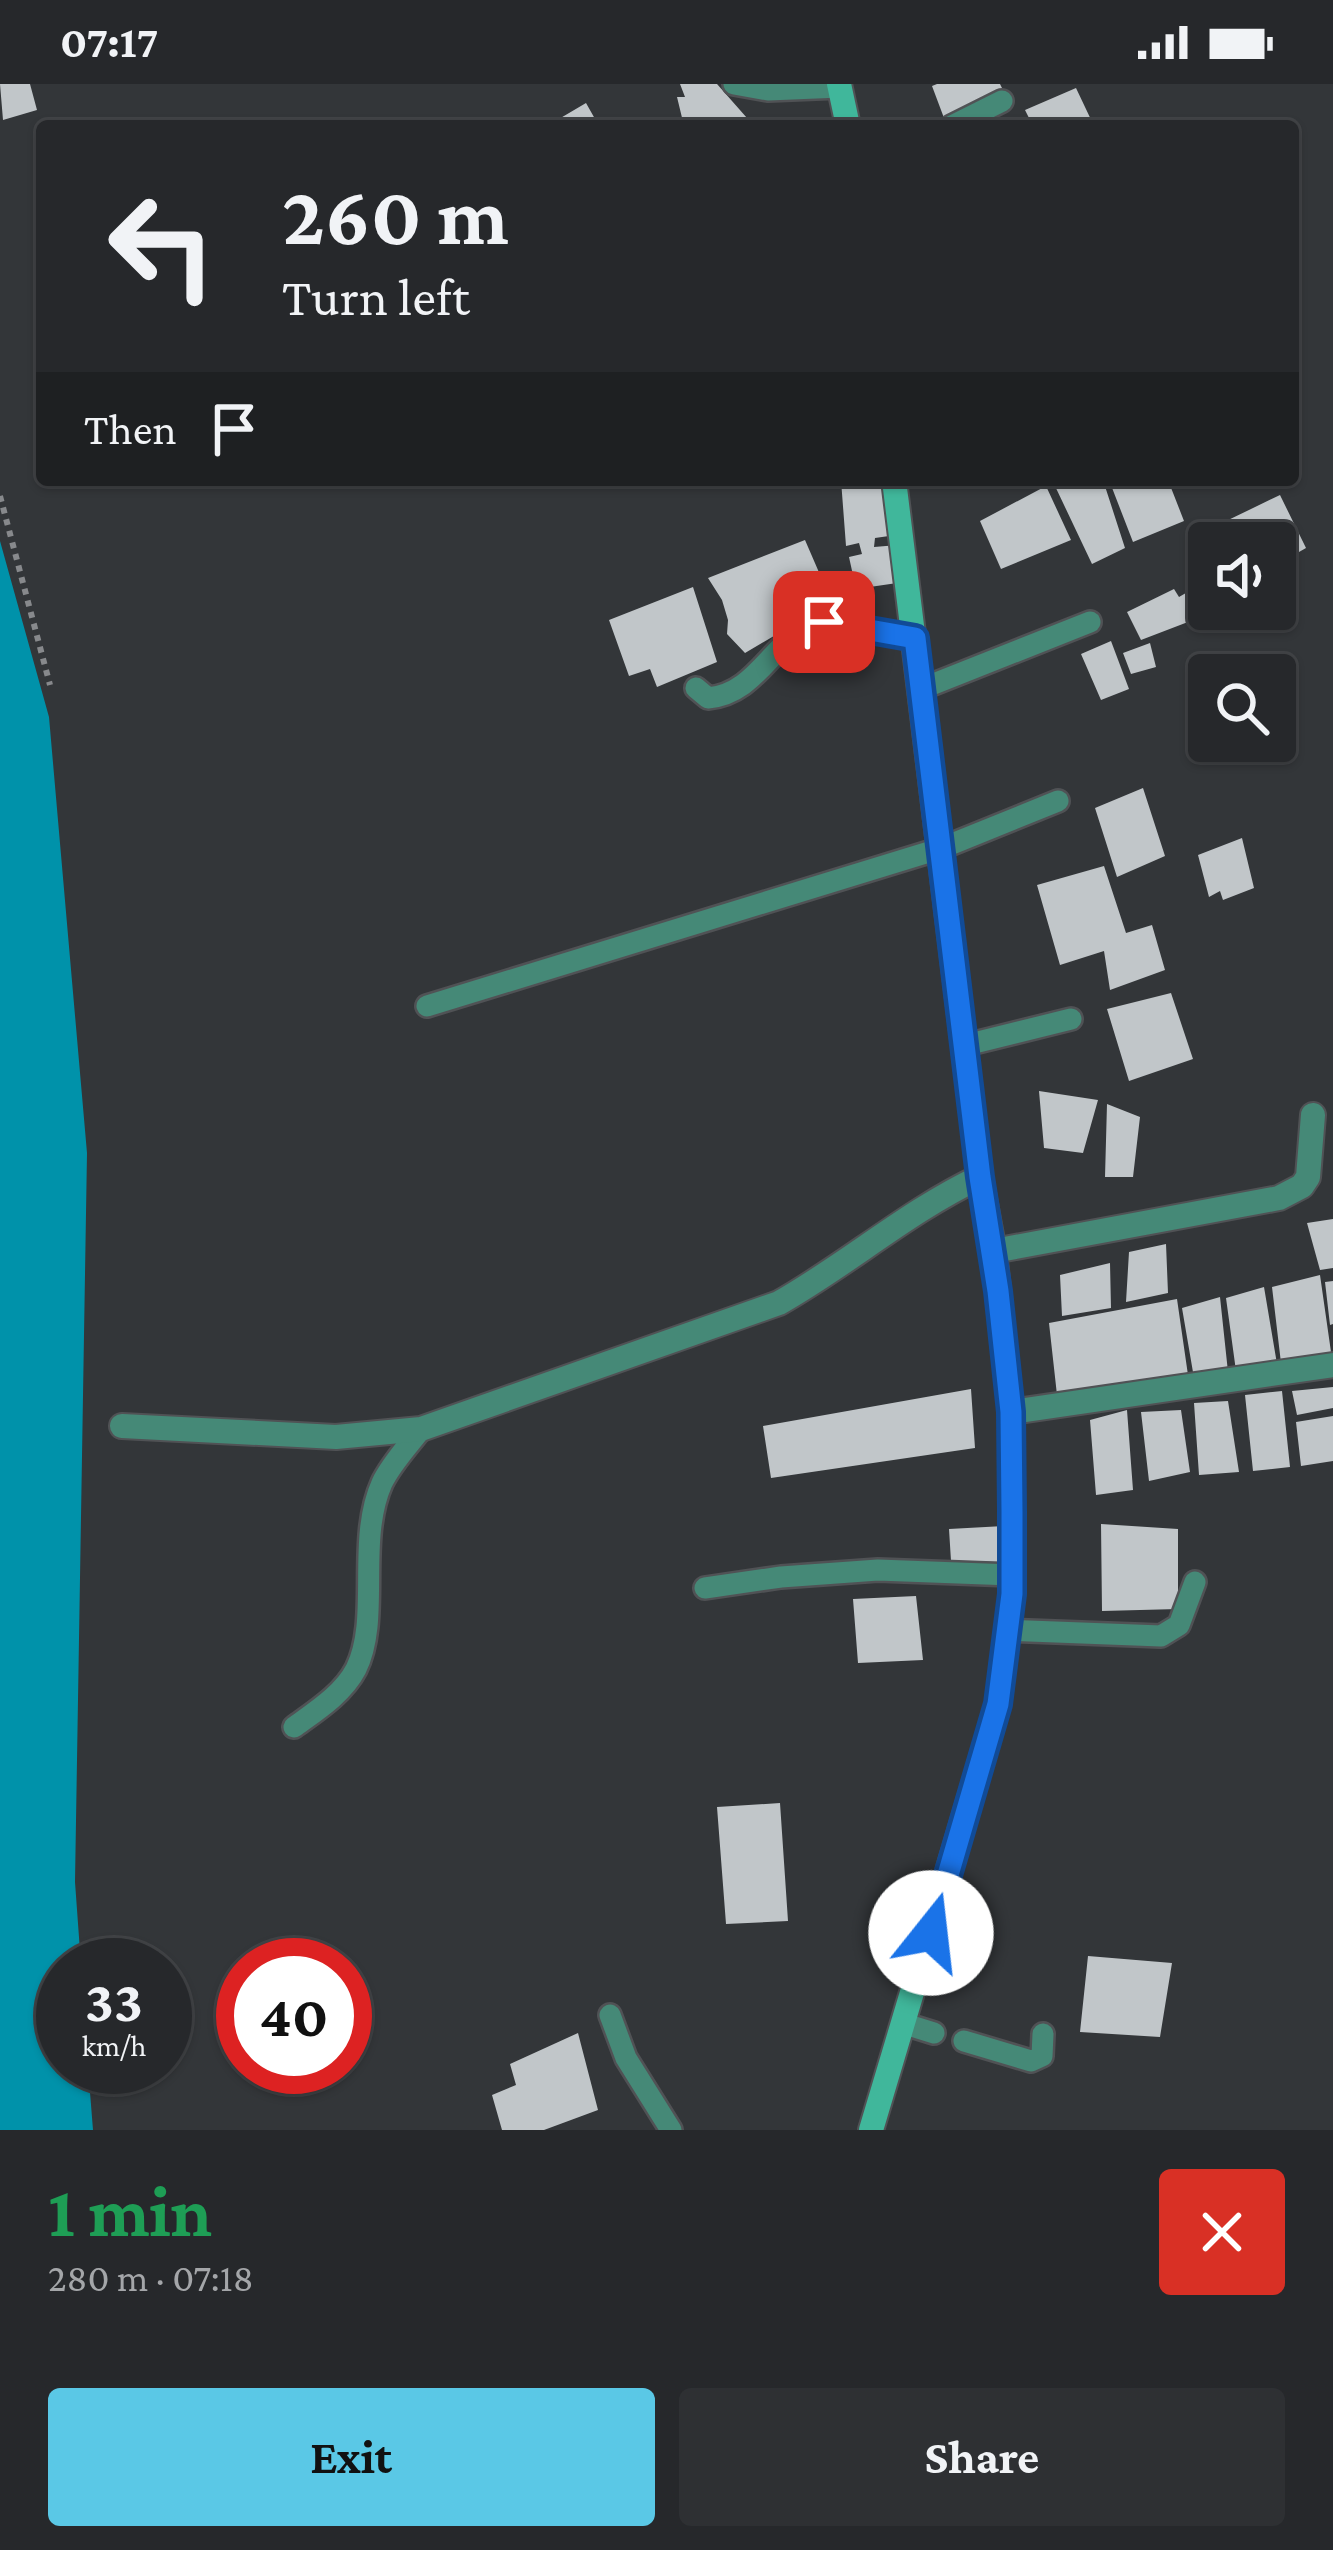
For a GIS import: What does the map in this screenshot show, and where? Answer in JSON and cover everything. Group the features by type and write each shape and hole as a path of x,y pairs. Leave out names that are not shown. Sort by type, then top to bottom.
{"street":[{"path":"840,85 847,120"},
{"path":"871,2130 998,1704 1012,1575 1011,1412 994,1251 980,1177 895,486"},
{"path":"994,1251 1279,1198 1308,1178 1313,1115"},
{"path":"122,1426 336,1437 421,1429 779,1303 918,1211 980,1177"},
{"path":"1011,1412 1333,1365"}],"lane":[{"path":"734,84 768,90 840,85"},
{"path":"964,120 1002,100"},
{"path":"696,688 708,698 739,690 796,632 809,625 824,622 915,638"},
{"path":"921,689 1090,622"},
{"path":"427,1006 942,848 1058,801"},
{"path":"966,1045 1071,1019"},
{"path":"294,1727 334,1696 357,1668 364,1627 366,1552 375,1508 383,1481 421,1429"},
{"path":"705,1588 878,1570 1012,1575"},
{"path":"1006,1630 1161,1636 1179,1625 1195,1582"},
{"path":"610,2015 626,2058 671,2130"},
{"path":"904,2024 934,2033"},
{"path":"964,2042 1031,2061 1044,2052 1043,2035"}],"path":[{"path":"0,496 50,685"}],"water":[{"path":"0,541 49,717 87,1153 75,1882 79,1938 36,1938 36,2094 90,2094 93,2130 0,2130"}],"building":[{"path":"0,84 30,84 37,110 3,120"},
{"path":"680,84 717,84 747,118 683,120 677,97 685,97"},
{"path":"1000,84 1003,90 944,118 932,86"},
{"path":"1076,88 1091,120 1030,120 1025,110"},
{"path":"586,103 596,120 557,120"},
{"path":"841,486 889,486 896,535 875,538 874,547 898,545 904,582 856,589 849,557 862,554 859,543 846,546"},
{"path":"1046,486 1071,540 1001,569 980,521"},
{"path":"1055,486 1105,486 1125,548 1092,564"},
{"path":"1111,486 1170,486 1184,521 1133,542"},
{"path":"1280,495 1293,522 1224,522"},
{"path":"1296,528 1306,548 1296,554"},
{"path":"805,540 837,614 796,623 745,653 727,634 722,600 708,578"},
{"path":"693,587 717,662 657,687 650,669 629,676 609,620"},
{"path":"1174,589 1179,597 1188,592 1188,622 1141,640 1127,612"},
{"path":"1111,641 1129,689 1101,700 1081,654"},
{"path":"1150,643 1156,667 1131,674 1123,653"},
{"path":"1143,788 1165,856 1117,877 1095,808"},
{"path":"1242,838 1254,888 1223,900 1220,891 1209,897 1198,855"},
{"path":"1104,866 1126,933 1152,925 1165,970 1110,990 1104,951 1060,965 1037,885"},
{"path":"1171,993 1193,1059 1129,1081 1107,1009"},
{"path":"1039,1091 1098,1100 1083,1153 1044,1148"},
{"path":"1107,1104 1140,1117 1133,1177 1105,1177"},
{"path":"1333,1219 1333,1268 1320,1270 1307,1223"},
{"path":"1166,1244 1168,1293 1126,1302 1129,1252"},
{"path":"1110,1263 1111,1308 1062,1316 1060,1275"},
{"path":"1320,1275 1332,1359 1281,1363 1272,1287"},
{"path":"1333,1281 1333,1324 1330,1325 1325,1282"},
{"path":"1264,1287 1277,1364 1236,1371 1226,1298"},
{"path":"1220,1297 1228,1372 1194,1378 1182,1308"},
{"path":"1177,1299 1189,1382 1057,1395 1049,1323"},
{"path":"1333,1387 1333,1408 1297,1415 1292,1391"},
{"path":"971,1389 975,1448 771,1478 763,1426"},
{"path":"1282,1391 1290,1467 1253,1471 1245,1395"},
{"path":"1228,1401 1239,1472 1199,1475 1194,1403"},
{"path":"1127,1410 1133,1490 1096,1495 1090,1420"},
{"path":"1181,1410 1190,1472 1149,1481 1141,1412"},
{"path":"1333,1416 1333,1461 1301,1466 1296,1422"},
{"path":"1101,1524 1178,1529 1178,1609 1102,1611"},
{"path":"1004,1526 1004,1562 951,1561 949,1529"},
{"path":"916,1596 923,1660 858,1663 853,1599"},
{"path":"780,1803 788,1921 726,1924 717,1807"},
{"path":"1088,1956 1172,1963 1160,2037 1080,2032"},
{"path":"578,2033 598,2110 544,2130 502,2130 492,2095 516,2085 510,2064"}],"route":[{"path":"824,622 915,638 1011,1412 1012,1594 998,1704 931,1933"}]}
